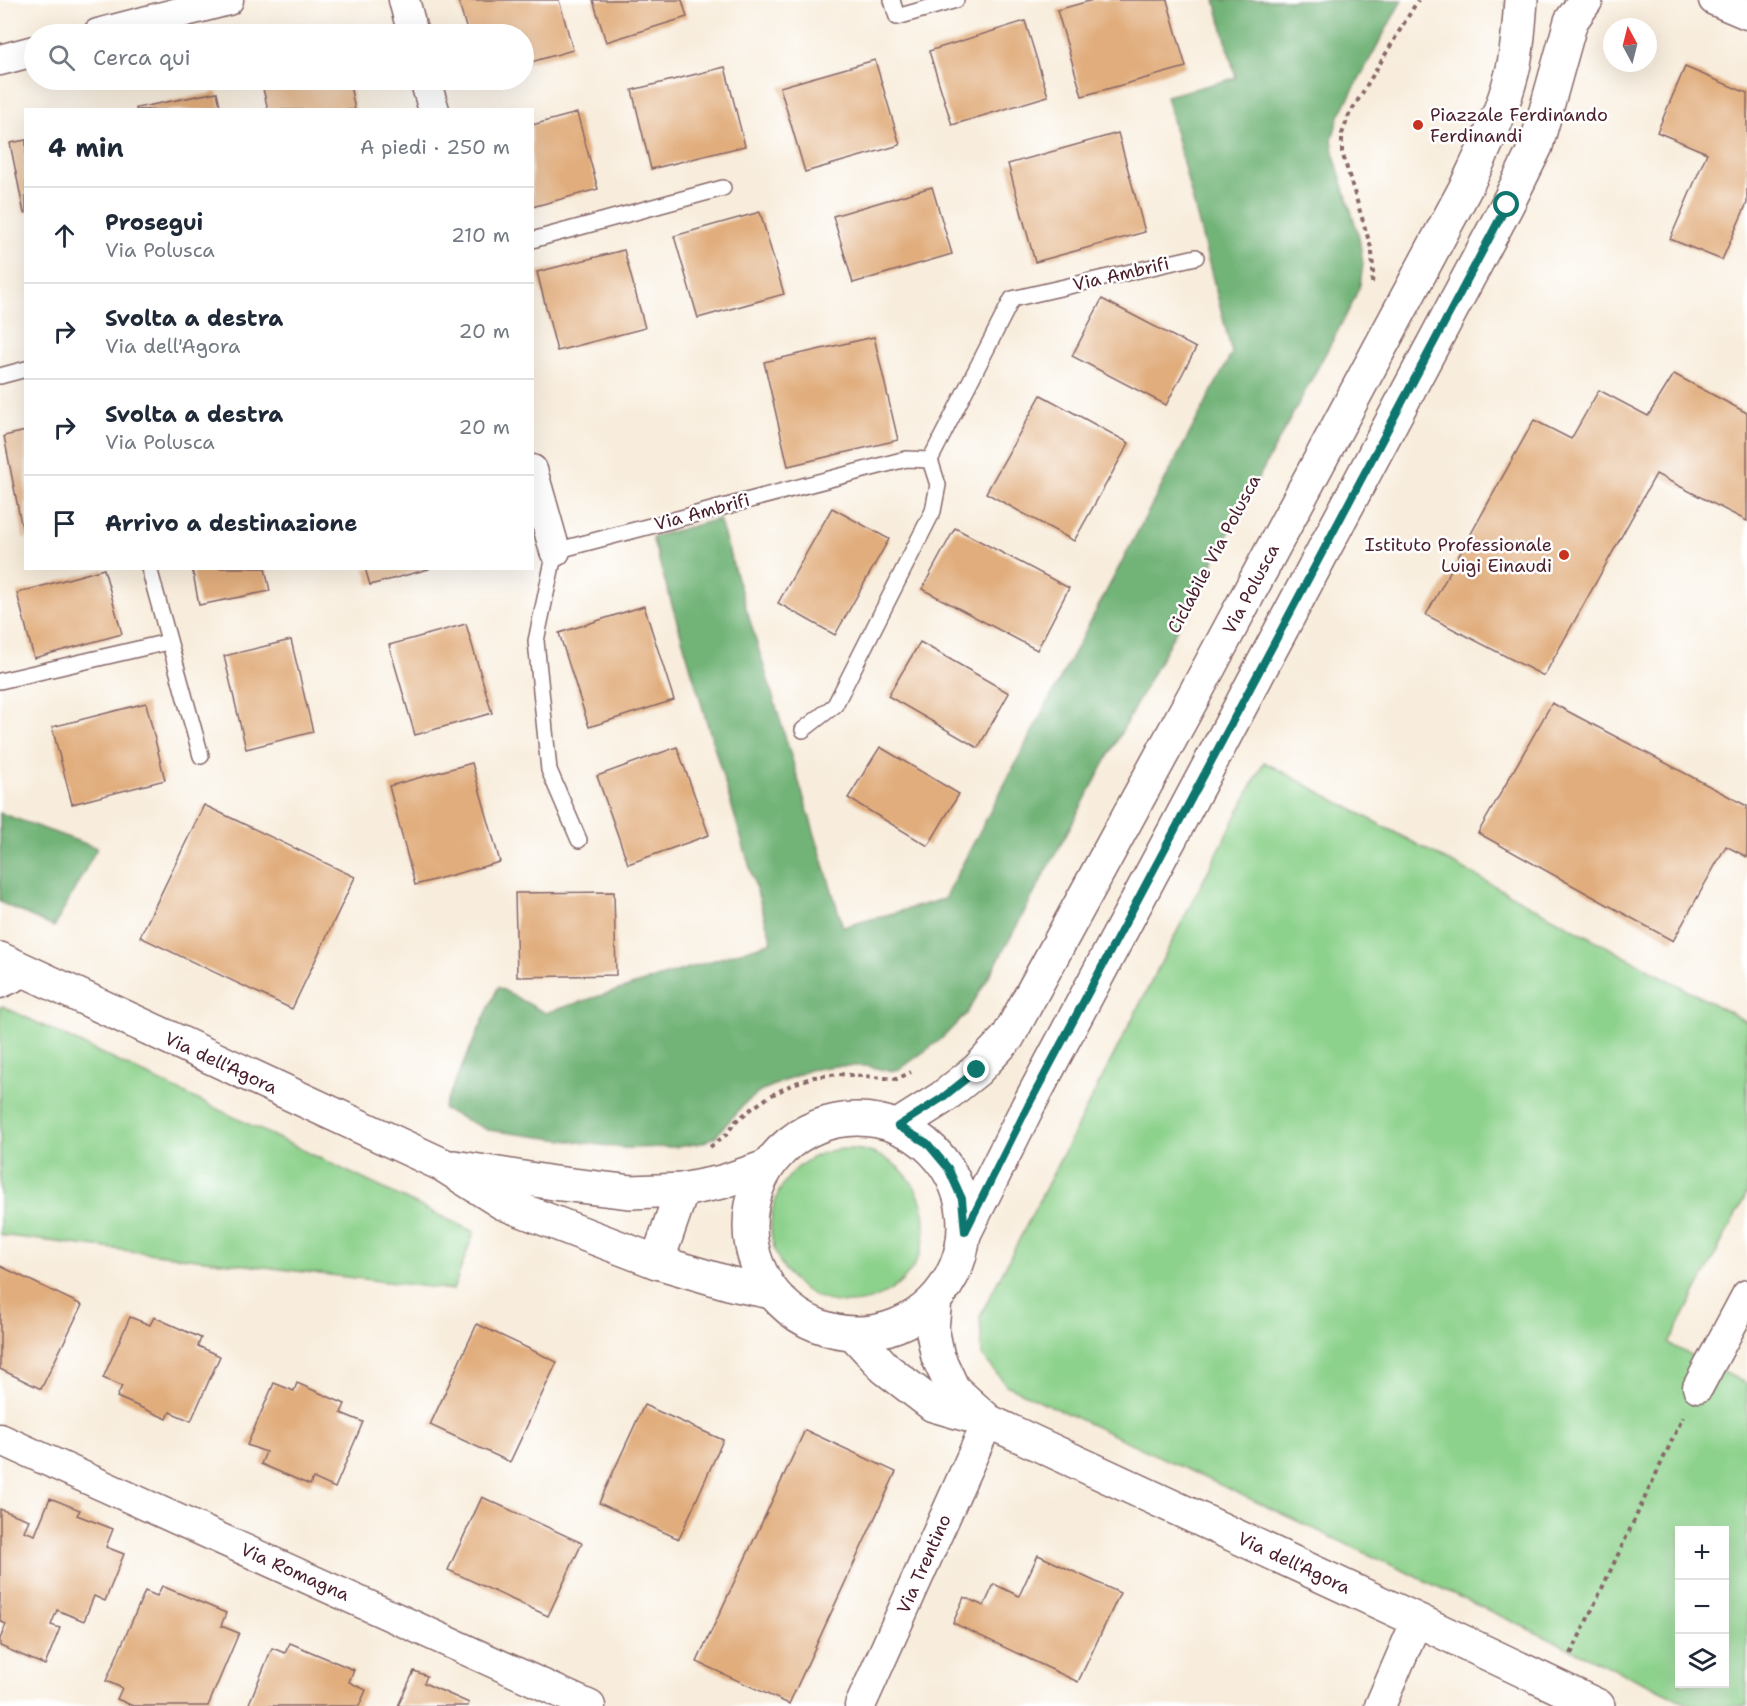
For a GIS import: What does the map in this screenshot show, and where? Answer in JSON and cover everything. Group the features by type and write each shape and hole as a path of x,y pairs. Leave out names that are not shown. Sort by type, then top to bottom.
{"street":[{"path":"136,24 228,0"},
{"path":"404,0 410,24"},
{"name":"Via Polusca","path":"898,1126 942,1098 977,1070 1008,1037 1197,690 1467,185 1496,123 1512,73 1521,0"},
{"path":"965,1232 1033,1096 1507,205 1536,146 1571,21 1586,0"},
{"path":"1714,0 1747,14"},
{"path":"0,60 24,54"},
{"path":"428,90 433,108"},
{"path":"534,477 555,551"},
{"name":"Via dell'Agora","path":"9,971 443,1165 503,1203 657,1262 732,1284 772,1292"},
{"name":"Via dell'Agora","path":"861,1118 898,1126 927,1143 948,1168 962,1199 965,1232 961,1257 950,1280 936,1300 911,1319 884,1330 854,1333 822,1328 795,1314 772,1292 755,1263 749,1230 753,1197 766,1167 792,1140 824,1123 861,1118"},
{"name":"Via dell'Agora","path":"443,1165 554,1183 631,1192 682,1191 722,1182 766,1167"},
{"path":"657,1262 682,1191"},
{"path":"1698,1387 1747,1295"},
{"name":"Via dell'Agora","path":"936,1300 932,1328 938,1357 953,1389 988,1421"},
{"name":"Via dell'Agora","path":"854,1333 886,1369 933,1406 988,1421 1598,1706"},
{"name":"Via Trentino","path":"860,1706 988,1421"},
{"name":"Via Romagna","path":"0,1439 590,1706"},
{"path":"1380,1706 1417,1620"}],"lane":[{"path":"892,0 897,17 956,0"},
{"path":"534,239 723,189"},
{"name":"Via Ambrifi","path":"555,551 906,459 930,460 1012,299 1196,257"},
{"path":"0,376 24,370"},
{"path":"803,730 835,705 933,511 938,485 930,460"},
{"path":"555,551 536,641 549,770 579,840"},
{"path":"150,570 201,756"},
{"path":"0,681 168,642"}],"path":[{"path":"1371,283 1372,251 1342,152 1342,134 1349,115 1418,0"},
{"path":"700,1150 710,1147 726,1135 736,1121 750,1110 793,1084 814,1077 839,1074 897,1079 914,1071"},
{"path":"1556,1686 1698,1387"}],"green space":[{"path":"1215,0 1402,0 1339,116 1332,139 1335,159 1359,237 1363,264 1360,285 1350,308 994,968 967,1013 940,1040 900,1069 889,1071 867,1066 834,1066 809,1070 763,1090 745,1103 716,1136 702,1143 676,1147 624,1148 488,1130 443,1109 498,987 545,1013 772,942 652,537 719,519 843,927 944,899 1232,353 1166,96 1236,78"},
{"path":"1264,762 1747,1022 1747,1193 1669,1344 1747,1384 1747,1706 1693,1706 1006,1385 982,1355 980,1316"},
{"path":"0,813 97,848 54,927 0,902"},
{"path":"0,1007 474,1232 453,1290 0,1235"},
{"path":"848,1149 877,1155 891,1162 902,1172 912,1183 919,1197 925,1226 919,1255 912,1269 902,1280 891,1290 877,1297 848,1303 819,1297 805,1290 794,1280 784,1269 777,1255 771,1226 777,1197 784,1183 794,1172 805,1162 819,1155"}],"building":[{"path":"458,0 559,0 573,50 534,61 534,24 465,24"},
{"path":"593,0 682,0 687,17 606,42"},
{"path":"1093,0 1167,0 1186,67 1082,96 1057,10"},
{"path":"1025,21 1048,96 952,125 929,51"},
{"path":"875,60 900,145 805,172 780,87"},
{"path":"725,67 745,146 651,169 632,90"},
{"path":"1685,67 1747,93 1747,203 1722,260 1670,239 1707,153 1657,132"},
{"path":"263,90 351,90 355,108 268,108"},
{"path":"217,92 221,108 136,108"},
{"path":"577,113 598,189 534,206 534,124"},
{"path":"1118,133 1145,232 1035,262 1008,164"},
{"path":"24,140 24,213 10,143"},
{"path":"932,187 952,254 853,283 833,216"},
{"path":"760,212 784,294 698,318 674,236"},
{"path":"624,250 645,328 557,351 537,272"},
{"path":"1102,299 1196,348 1166,405 1072,356"},
{"path":"874,337 898,440 788,466 764,362"},
{"path":"1674,374 1747,413 1747,521 1656,474 1544,676 1426,615 1534,420 1571,439 1599,390 1648,416"},
{"path":"1041,395 1129,443 1074,541 986,493"},
{"path":"24,431 24,539 4,436"},
{"path":"832,508 889,539 835,635 778,603"},
{"path":"955,528 1069,588 1037,650 922,589"},
{"path":"104,570 122,634 34,658 17,593"},
{"path":"192,570 265,570 270,591 199,605"},
{"path":"366,570 425,570 370,585"},
{"path":"644,606 674,700 589,727 559,633"},
{"path":"466,624 492,713 415,735 389,645"},
{"path":"291,640 313,732 246,749 224,656"},
{"path":"920,642 1009,693 978,748 888,696"},
{"path":"146,703 165,780 72,804 52,727"},
{"path":"1552,703 1747,806 1747,857 1726,846 1673,941 1478,833"},
{"path":"677,747 709,835 628,864 597,776"},
{"path":"880,747 959,794 928,846 848,798"},
{"path":"472,763 500,862 415,885 389,786"},
{"path":"204,805 355,877 292,1009 140,937"},
{"path":"614,892 616,975 517,977 515,893"},
{"path":"0,1266 82,1305 41,1389 0,1369"},
{"path":"130,1317 150,1325 154,1317 201,1338 198,1346 220,1356 191,1421 170,1412 167,1419 117,1397 122,1386 103,1378"},
{"path":"477,1324 557,1362 510,1462 430,1425"},
{"path":"274,1383 294,1391 297,1383 345,1404 341,1413 363,1422 335,1488 313,1478 310,1485 261,1464 266,1452 247,1445"},
{"path":"644,1405 723,1440 679,1539 599,1503"},
{"path":"805,1430 896,1472 789,1704 697,1662"},
{"path":"482,1497 582,1543 548,1616 448,1570"},
{"path":"50,1498 80,1510 77,1515 113,1529 106,1547 124,1554 105,1601 94,1596 84,1621 57,1610 51,1625 60,1628 45,1665 0,1646 0,1639 6,1624 0,1621 0,1509 29,1520 24,1531 35,1535"},
{"path":"1038,1555 1120,1593 1078,1682 953,1623 964,1597 984,1606 994,1584 1019,1596"},
{"path":"162,1586 226,1613 221,1626 239,1633 208,1706 133,1706 117,1699 122,1688 106,1681 145,1591 157,1596"},
{"path":"290,1643 354,1670 349,1682 366,1690 359,1706 248,1706 272,1648 285,1653"},
{"path":"414,1671 427,1676 424,1683 469,1703 468,1706 398,1706"}],"place":[{"name":"Piazzale Ferdinando Ferdinandi","path":"1418,125"},
{"name":"Istituto Professionale Luigi Einaudi","path":"1564,555"}],"route":[{"path":"977,1070 942,1098 898,1126 927,1143 948,1168 962,1199 965,1232 1028,1106 1507,205"}]}
